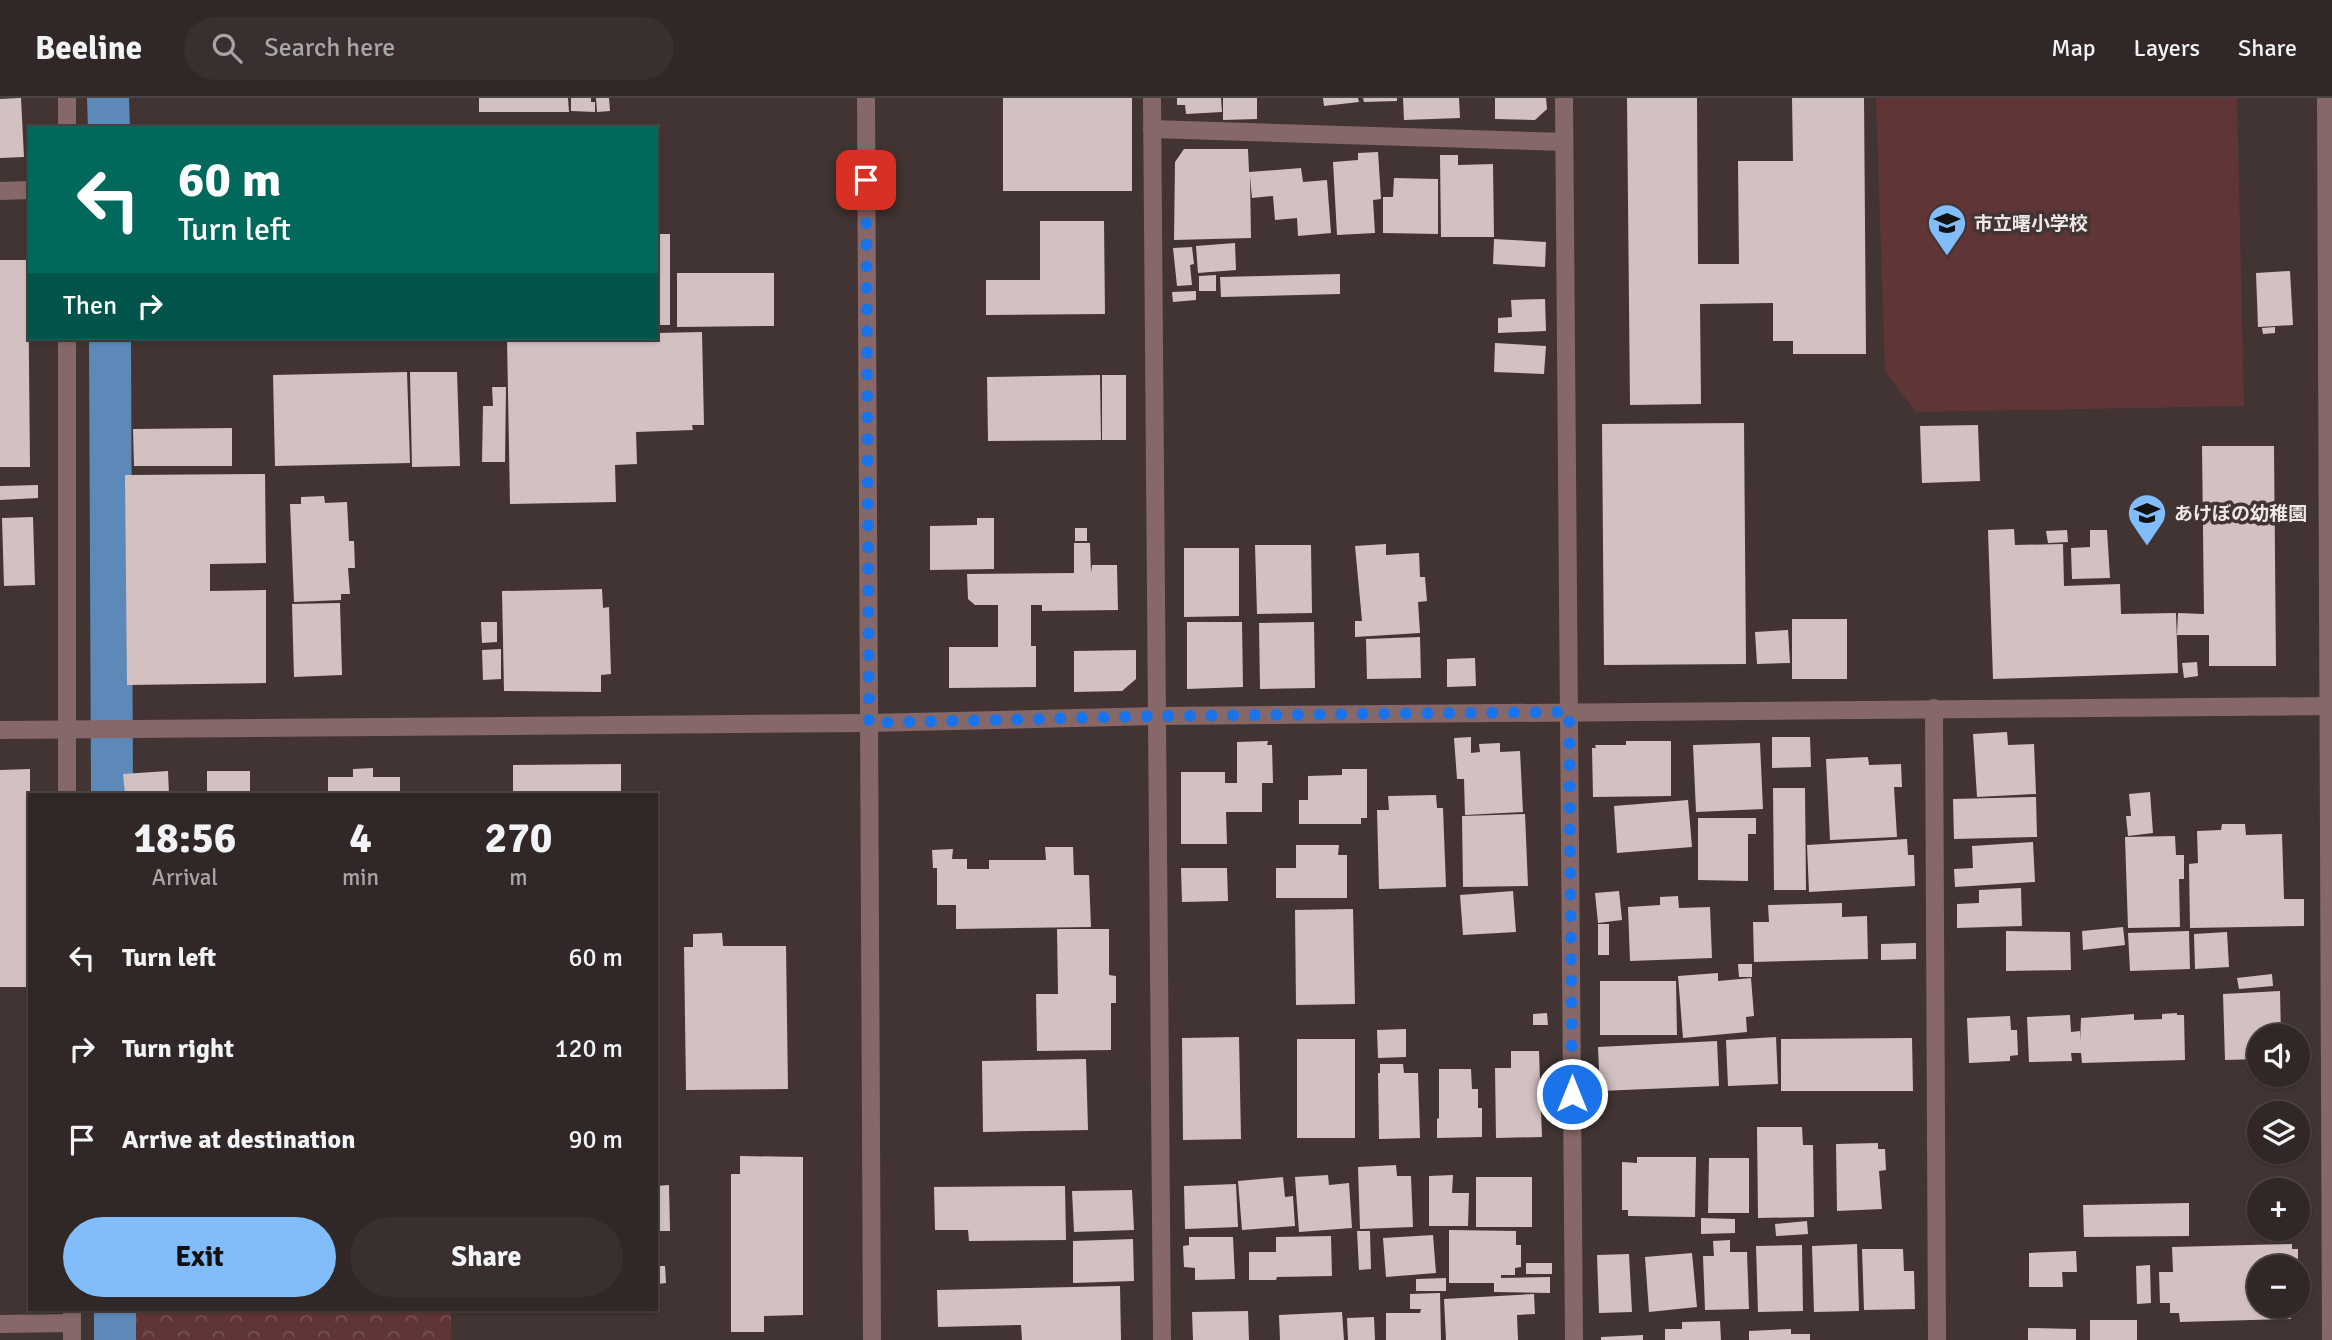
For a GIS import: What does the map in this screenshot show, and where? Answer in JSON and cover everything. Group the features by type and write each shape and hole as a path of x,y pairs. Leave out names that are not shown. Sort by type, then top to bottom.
{"street":[{"path":"67,98 67,126"},
{"path":"866,98 872,1340"},
{"path":"1152,98 1162,1340"},
{"path":"1564,98 1574,1340"},
{"path":"2326,98 2330,1340"},
{"path":"1152,130 1564,142"},
{"path":"0,191 28,190"},
{"path":"67,340 67,793"},
{"path":"0,730 2329,706"},
{"path":"1934,708 1937,1340"},
{"path":"0,1324 72,1324"}],"green space":[{"path":"1876,98 2237,98 2244,406 1916,412 1885,372"},
{"path":"108,1311 451,1311 451,1340 108,1340"}],"building":[{"path":"21,98 24,157 0,158 0,99"},
{"path":"479,98 568,98 569,112 479,112"},
{"path":"571,98 591,98 591,102 595,102 595,112 571,111"},
{"path":"596,98 609,98 610,111 597,112"},
{"path":"1003,98 1132,98 1132,191 1003,191"},
{"path":"1177,98 1221,98 1222,112 1186,114 1185,105 1177,105"},
{"path":"1223,98 1257,98 1257,119 1223,120"},
{"path":"1323,98 1358,98 1359,102 1324,106"},
{"path":"1363,98 1397,98 1397,101 1364,102"},
{"path":"1403,98 1459,98 1460,118 1404,120"},
{"path":"1495,98 1546,98 1547,109 1535,120 1495,119"},
{"path":"1627,98 1697,98 1698,264 1739,264 1738,161 1793,161 1792,98 1864,98 1866,354 1793,354 1793,341 1773,341 1773,303 1700,304 1701,404 1630,405"},
{"path":"1184,149 1248,149 1249,172 1301,168 1303,182 1327,180 1331,233 1298,236 1297,218 1275,220 1273,196 1252,198 1250,176 1251,238 1174,240 1175,162"},
{"path":"1378,152 1381,199 1373,200 1375,233 1337,235 1333,162 1358,160 1358,153"},
{"path":"1440,155 1458,155 1458,165 1493,164 1494,237 1441,237"},
{"path":"1394,178 1438,179 1438,234 1383,233 1383,197 1393,197"},
{"path":"1040,221 1104,221 1105,314 986,315 986,280 1040,280"},
{"path":"658,234 670,234 670,325 658,325"},
{"path":"1494,239 1546,242 1545,267 1493,264"},
{"path":"1235,243 1236,270 1198,273 1196,246"},
{"path":"1192,247 1192,285 1177,286 1173,248"},
{"path":"0,260 28,260 30,467 0,467"},
{"path":"2290,271 2293,325 2258,327 2256,273"},
{"path":"677,273 774,273 774,326 677,327"},
{"path":"1340,274 1340,294 1221,297 1220,277"},
{"path":"1216,275 1216,291 1199,291 1199,276"},
{"path":"1196,291 1196,300 1173,302 1172,292"},
{"path":"1545,299 1546,331 1498,333 1498,318 1512,317 1511,300"},
{"path":"2275,327 2275,333 2263,334 2262,328"},
{"path":"702,332 704,425 692,425 693,430 636,432 637,464 615,465 616,502 510,504 507,340 658,340 658,333"},
{"path":"1495,343 1546,346 1544,374 1494,372"},
{"path":"407,372 410,463 275,466 273,375"},
{"path":"410,372 457,372 460,466 412,467"},
{"path":"1100,375 1101,440 988,441 987,377"},
{"path":"1102,375 1126,375 1126,440 1102,440"},
{"path":"492,387 506,387 505,462 482,462 483,406 493,406"},
{"path":"1744,423 1746,664 1604,665 1602,424"},
{"path":"1978,425 1980,481 1922,483 1920,426"},
{"path":"232,428 232,466 134,466 133,429"},
{"path":"2202,446 2274,446 2276,666 2209,666 2209,635 2177,635 2178,613 2204,614"},
{"path":"265,474 266,563 210,564 210,591 266,590 266,683 127,685 125,475"},
{"path":"38,485 38,498 0,500 0,486"},
{"path":"324,496 325,503 347,502 349,541 354,541 355,568 348,568 350,594 341,594 341,600 294,602 290,504 301,504 301,497"},
{"path":"33,517 35,585 4,586 2,518"},
{"path":"977,518 994,518 994,569 930,570 930,526 977,525"},
{"path":"1075,528 1087,528 1087,541 1075,541"},
{"path":"2014,529 2015,545 2063,544 2064,586 2120,584 2121,614 2176,613 2178,673 1993,679 1988,530"},
{"path":"2067,530 2068,542 2048,543 2046,531"},
{"path":"2090,530 2107,530 2110,578 2072,579 2071,548 2090,547"},
{"path":"1074,543 1090,543 1091,573 1092,565 1117,565 1118,610 1042,611 1042,605 1031,605 1031,646 1036,646 1036,687 949,688 949,647 998,647 998,605 975,605 968,599 967,574 1074,573"},
{"path":"1386,544 1386,555 1419,553 1420,577 1425,577 1427,601 1418,602 1420,633 1355,637 1355,621 1362,621 1355,546"},
{"path":"1255,545 1311,545 1312,613 1257,614"},
{"path":"1184,548 1239,548 1239,616 1184,617"},
{"path":"602,589 603,608 609,607 611,674 601,675 601,692 504,691 502,591"},
{"path":"340,603 342,675 294,677 292,604"},
{"path":"1792,619 1847,619 1847,679 1792,679"},
{"path":"481,622 497,622 497,642 482,643"},
{"path":"1187,622 1242,622 1243,687 1187,689"},
{"path":"1314,622 1315,688 1260,689 1259,623"},
{"path":"1788,630 1790,663 1757,664 1755,632"},
{"path":"1420,637 1421,678 1367,679 1366,639"},
{"path":"501,649 501,679 483,680 482,650"},
{"path":"1136,650 1136,679 1122,691 1074,692 1074,651"},
{"path":"1475,658 1476,686 1447,687 1447,659"},
{"path":"2197,662 2198,676 2184,678 2182,663"},
{"path":"2007,732 2008,745 2034,744 2036,794 1977,797 1973,734"},
{"path":"1471,737 1471,753 1480,752 1479,744 1500,743 1500,752 1520,751 1523,812 1465,815 1464,779 1457,779 1454,738"},
{"path":"1772,737 1810,737 1811,767 1772,768"},
{"path":"1268,741 1267,745 1272,745 1273,783 1262,783 1262,812 1226,812 1227,844 1181,844 1181,772 1225,772 1225,783 1237,783 1237,742"},
{"path":"1626,741 1671,741 1671,796 1593,797 1592,748 1596,748 1595,745 1626,745"},
{"path":"1760,743 1763,809 1696,812 1693,745"},
{"path":"1868,757 1869,765 1901,764 1902,787 1894,787 1897,837 1830,840 1826,759"},
{"path":"621,764 621,793 513,793 513,765"},
{"path":"373,768 373,777 400,777 400,793 328,793 328,777 353,777 353,769"},
{"path":"30,769 28,987 0,987 0,770"},
{"path":"1342,769 1367,769 1367,818 1361,818 1361,824 1299,824 1299,800 1308,800 1308,776 1342,775"},
{"path":"168,771 169,793 125,793 123,774"},
{"path":"207,771 250,771 250,793 207,793"},
{"path":"1773,788 1805,788 1806,890 1774,890"},
{"path":"2150,792 2153,833 2128,836 2126,816 2131,816 2129,794"},
{"path":"1436,795 1437,808 1443,808 1446,887 1379,889 1377,810 1389,810 1388,796"},
{"path":"2036,797 2037,837 1954,839 1953,799"},
{"path":"1688,800 1692,847 1617,853 1614,806"},
{"path":"1525,814 1528,886 1463,887 1462,816"},
{"path":"1698,818 1756,818 1756,834 1748,834 1748,881 1698,880"},
{"path":"2222,824 2245,824 2246,835 2282,834 2284,899 2304,899 2304,926 2190,928 2189,864 2198,863 2197,831 2221,830"},
{"path":"2175,836 2176,855 2184,855 2184,879 2179,879 2180,927 2128,928 2125,837"},
{"path":"1907,839 1908,855 1914,855 1915,886 1809,892 1807,845"},
{"path":"2033,842 2035,882 1955,887 1954,869 1973,868 1972,846"},
{"path":"1296,845 1339,845 1338,855 1347,855 1347,898 1276,898 1276,868 1296,868"},
{"path":"1045,847 1073,847 1074,875 1089,875 1091,927 956,929 956,905 937,905 937,868 933,868 932,850 953,849 952,859 967,859 967,869 989,869 989,860 1046,860"},
{"path":"1181,868 1227,868 1228,901 1182,902"},
{"path":"2021,888 2022,926 1957,928 1957,904 1979,903 1979,890"},
{"path":"1513,891 1516,932 1463,935 1460,895"},
{"path":"1619,891 1622,920 1598,923 1595,893"},
{"path":"1678,896 1679,908 1710,907 1712,958 1630,961 1628,907 1660,905 1660,897"},
{"path":"1842,903 1842,917 1867,916 1868,959 1754,962 1753,922 1769,922 1768,905"},
{"path":"1353,909 1355,1004 1296,1005 1295,910"},
{"path":"1598,924 1609,924 1609,955 1598,955"},
{"path":"2123,927 2125,945 2083,950 2082,931"},
{"path":"1057,929 1109,929 1109,975 1116,976 1116,1003 1111,1003 1111,1050 1037,1051 1036,994 1058,994"},
{"path":"2006,931 2070,932 2071,970 2006,971"},
{"path":"2189,931 2190,969 2130,971 2128,933"},
{"path":"2227,932 2229,967 2195,969 2194,934"},
{"path":"722,933 723,946 786,946 788,1089 686,1090 684,947 693,947 693,934"},
{"path":"1916,943 1916,959 1881,960 1881,944"},
{"path":"1738,964 1752,964 1752,977 1739,977"},
{"path":"1718,973 1718,981 1751,978 1754,1016 1746,1017 1747,1032 1683,1038 1678,976"},
{"path":"2272,974 2273,986 2239,989 2237,978"},
{"path":"1600,981 1676,981 1677,1035 1600,1035"},
{"path":"2280,991 2281,1024 2247,1024 2247,1059 2225,1060 2223,994"},
{"path":"1547,1013 1548,1025 1533,1025 1533,1014"},
{"path":"2134,1014 2134,1020 2162,1019 2162,1014 2184,1015 2185,1060 2082,1063 2081,1053 2071,1053 2072,1061 2029,1062 2027,1017 2070,1015 2071,1032 2080,1031 2080,1043 2081,1018"},
{"path":"2010,1016 2011,1030 2017,1030 2018,1055 2010,1056 2010,1061 1969,1063 1967,1018"},
{"path":"1406,1029 1406,1057 1378,1058 1377,1030"},
{"path":"1239,1037 1241,1139 1183,1140 1182,1038"},
{"path":"1776,1037 1778,1084 1728,1086 1726,1040"},
{"path":"1912,1038 1913,1091 1781,1091 1781,1039"},
{"path":"1297,1039 1355,1039 1355,1138 1297,1138"},
{"path":"1717,1041 1719,1086 1600,1091 1598,1047"},
{"path":"1511,1051 1539,1051 1542,1137 1496,1138 1495,1068 1511,1068"},
{"path":"1086,1059 1088,1130 983,1132 982,1061"},
{"path":"1380,1064 1403,1064 1404,1073 1418,1073 1420,1138 1379,1139"},
{"path":"1439,1069 1471,1069 1472,1089 1478,1089 1478,1108 1482,1108 1482,1137 1437,1138"},
{"path":"1757,1127 1802,1127 1803,1145 1813,1145 1814,1217 1758,1218"},
{"path":"1878,1143 1878,1149 1885,1149 1886,1170 1879,1171 1882,1209 1837,1211 1836,1144"},
{"path":"740,1156 803,1157 803,1315 764,1316 764,1332 731,1332 731,1174 740,1174"},
{"path":"1637,1157 1696,1157 1695,1217 1628,1216 1628,1210 1622,1210 1622,1162 1637,1163"},
{"path":"1709,1158 1749,1158 1749,1213 1708,1213"},
{"path":"1396,1165 1397,1176 1411,1176 1413,1227 1360,1229 1358,1167"},
{"path":"1328,1175 1329,1185 1349,1183 1352,1228 1299,1232 1295,1177"},
{"path":"1453,1175 1452,1193 1469,1193 1468,1226 1429,1226 1429,1176"},
{"path":"1283,1177 1285,1197 1293,1196 1295,1226 1242,1230 1238,1181"},
{"path":"1476,1177 1532,1177 1532,1227 1476,1227"},
{"path":"1236,1184 1238,1227 1185,1229 1184,1186"},
{"path":"669,1185 670,1231 658,1231 658,1186"},
{"path":"1065,1186 1066,1240 969,1241 968,1230 935,1230 934,1187"},
{"path":"1132,1190 1134,1230 1074,1232 1072,1191"},
{"path":"2189,1203 2189,1236 2084,1237 2083,1205"},
{"path":"1701,1218 1735,1219 1735,1233 1701,1234"},
{"path":"1807,1221 1808,1234 1776,1236 1775,1224"},
{"path":"1449,1230 1516,1231 1516,1245 1521,1245 1521,1267 1515,1268 1515,1275 1501,1275 1501,1278 1550,1277 1550,1293 1494,1292 1494,1283 1449,1283"},
{"path":"1357,1231 1370,1231 1371,1269 1359,1270"},
{"path":"1433,1235 1436,1273 1386,1277 1383,1238"},
{"path":"1331,1236 1332,1276 1249,1280 1249,1252 1276,1252 1276,1237"},
{"path":"1189,1237 1233,1237 1235,1279 1195,1280 1195,1268 1184,1267 1183,1246 1189,1245"},
{"path":"1133,1239 1134,1281 1073,1283 1073,1241"},
{"path":"1730,1240 1730,1252 1747,1252 1749,1309 1705,1310 1703,1256 1714,1256 1713,1241"},
{"path":"1857,1244 1859,1311 1814,1312 1812,1246"},
{"path":"2292,1244 2292,1249 2298,1249 2298,1255 2247,1255 2247,1318 2291,1319 2180,1322 2179,1313 2170,1313 2170,1303 2160,1303 2159,1272 2173,1272 2172,1247"},
{"path":"1802,1245 1803,1311 1758,1312 1756,1246"},
{"path":"1862,1249 1903,1249 1904,1271 1914,1271 1915,1309 1864,1310"},
{"path":"2076,1251 2077,1272 2062,1272 2063,1287 2029,1287 2029,1253"},
{"path":"1692,1253 1697,1307 1649,1312 1645,1257"},
{"path":"1629,1254 1632,1312 1599,1313 1597,1255"},
{"path":"1526,1263 1552,1263 1552,1274 1526,1274"},
{"path":"2150,1265 2151,1303 2137,1304 2136,1266"},
{"path":"658,1266 665,1266 666,1283 658,1284"},
{"path":"1446,1278 1446,1291 1416,1291 1416,1279"},
{"path":"1120,1286 1121,1340 1022,1340 1021,1325 938,1327 937,1290"},
{"path":"1440,1293 1441,1340 1386,1340 1386,1313 1420,1313 1421,1309 1410,1309 1410,1294"},
{"path":"1534,1294 1535,1314 1517,1315 1518,1340 1446,1340 1444,1299"},
{"path":"1248,1311 1249,1340 1193,1340 1192,1312"},
{"path":"1342,1312 1344,1340 1280,1340 1279,1315"},
{"path":"1374,1317 1375,1340 1348,1340 1347,1318"},
{"path":"2090,1320 2137,1320 2137,1340 2090,1340"},
{"path":"1720,1321 1721,1340 1665,1340 1665,1329 1682,1329 1682,1322"},
{"path":"2028,1328 2076,1329 2076,1340 2028,1340"},
{"path":"1791,1329 1791,1334 1810,1334 1810,1340 1749,1340 1749,1331"},
{"path":"1643,1335 1643,1340 1601,1340 1601,1337"}],"waterway":[{"path":"108,98 109,126"},
{"path":"110,340 112,793"},
{"path":"115,1311 115,1340"}],"place":[{"name":"市立曙小学校","path":"1947,257"},
{"name":"あけぼの幼稚園","path":"2147,547"}],"route":[{"path":"866,180 869,723 1158,716 1569,712 1572,1094"}]}
